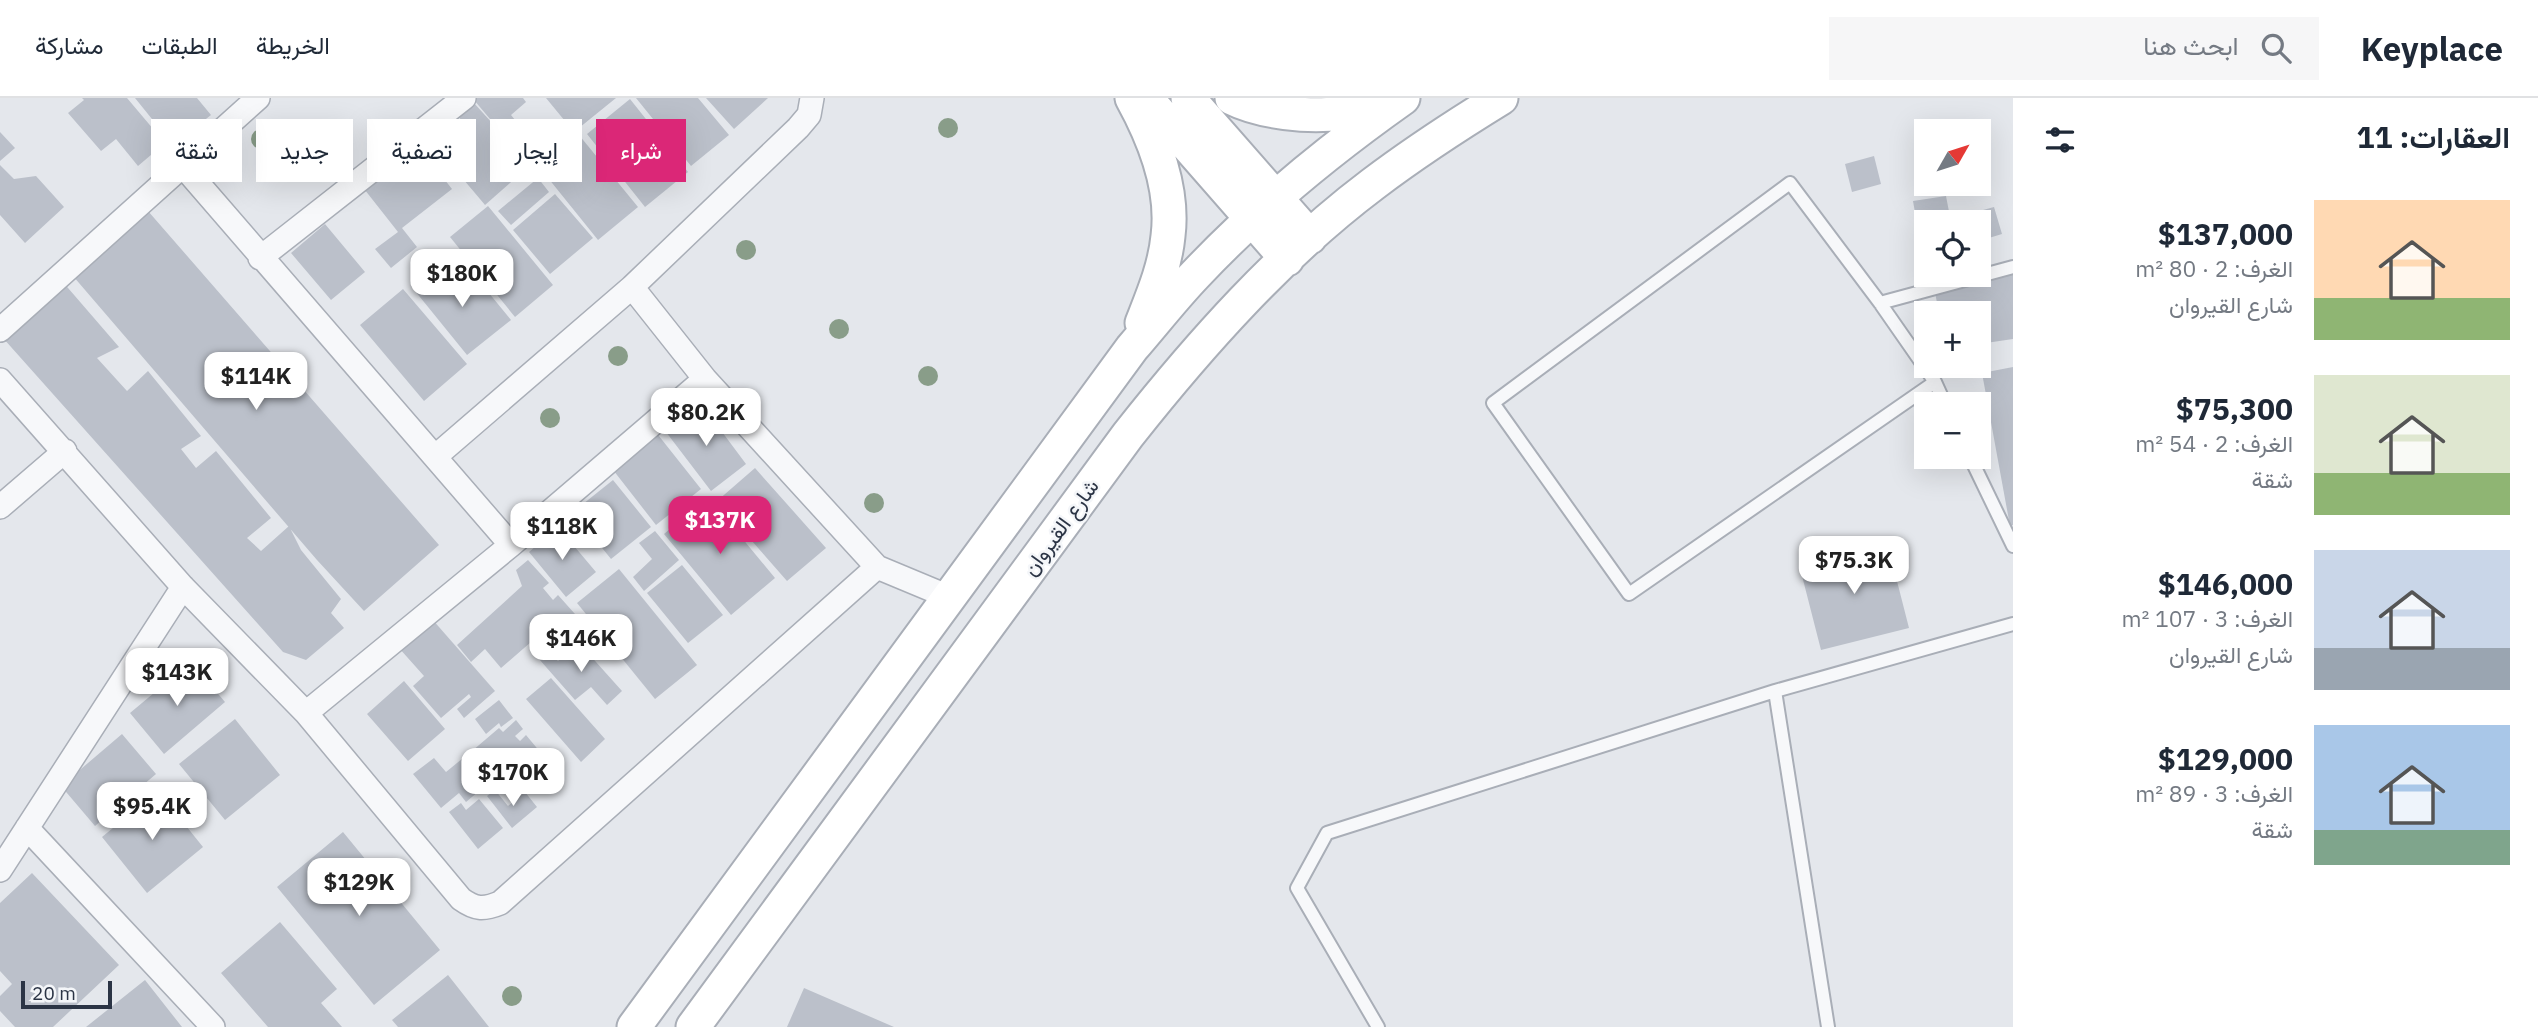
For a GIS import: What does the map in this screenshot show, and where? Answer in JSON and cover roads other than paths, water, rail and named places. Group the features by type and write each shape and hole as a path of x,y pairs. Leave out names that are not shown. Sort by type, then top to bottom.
{"main road":[{"path":"1132,98 1145,123 1165,180 1168,234 1158,283 1132,348"},
{"path":"1146,98 1263,208 1298,248"},
{"path":"1188,98 1263,208"},
{"path":"1231,98 1289,113 1340,113 1401,98"},
{"path":"634,1027 1132,348 1194,276 1263,208 1340,142 1401,98"},
{"name":"شارع القيروان","path":"694,1027 1128,435 1176,376 1298,248 1381,177 1436,138 1501,98"}],"street":[{"path":"235,119 258,98"},
{"path":"436,456 632,287 798,128 809,115 812,98"},
{"path":"260,258 453,101"},
{"path":"0,330 165,182"},
{"path":"196,182 511,545"},
{"path":"632,287 705,379 877,567 949,597"},
{"path":"306,713 511,545 705,379"},
{"path":"0,380 183,587 306,713 461,899 471,906 485,909 500,903 877,567"},
{"path":"0,508 65,451"},
{"path":"0,870 183,587"},
{"path":"27,828 213,1027"}],"lane":[{"path":"1934,382 1629,594 1493,403 1790,183 1880,303 1934,382 1939,392"},
{"path":"1880,303 2013,267"},
{"path":"1976,469 2013,546"},
{"path":"1378,1027 1297,888 1327,833 1776,691 2013,624"},
{"path":"1776,691 1828,1027"}]}
